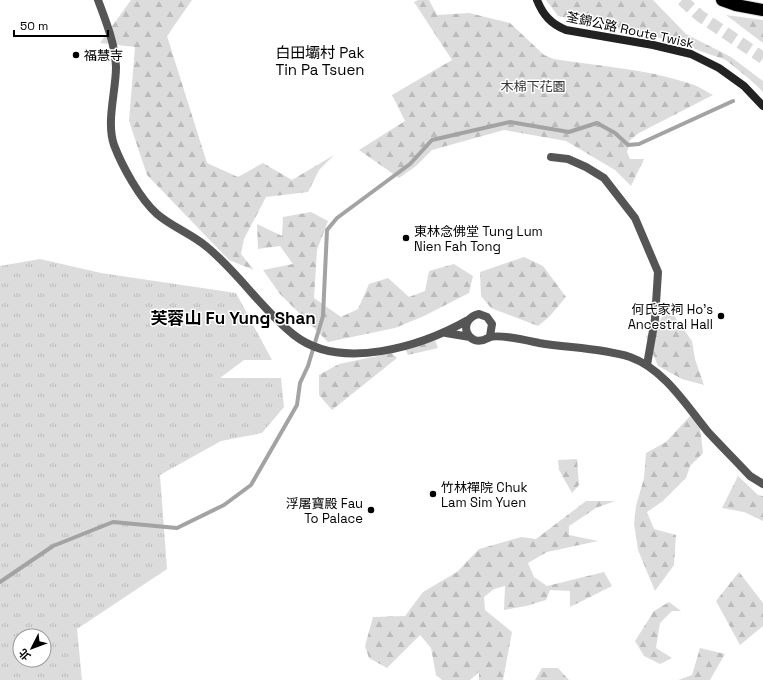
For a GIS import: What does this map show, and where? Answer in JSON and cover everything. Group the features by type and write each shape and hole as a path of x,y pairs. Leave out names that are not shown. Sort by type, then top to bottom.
{"highway":[{"path":"722,0 763,10"}],"main road":[{"name":"荃錦公路 Route Twisk","path":"537,0 548,19 556,26 566,30 653,45 690,54 719,68 744,86 763,106"}],"street":[{"path":"98,0 111,38 116,62 112,111 113,140 120,157 142,197 157,214 207,247 292,334 313,346 338,352 383,352 446,333 475,315 483,315 490,320 493,328 490,336"},
{"path":"551,157 568,159 586,167 604,178 635,218 658,272 655,319 647,365"},
{"path":"468,320 466,329 470,337"},
{"path":"493,328 513,338"},
{"path":"446,333 470,337 473,340 482,341 490,336 513,338 621,355 647,365 666,382 750,476 763,484"}],"green space":[{"path":"131,0 192,0 167,36 207,163 238,177 263,163 292,180 334,155 319,170 308,192 266,197 244,239 241,254 254,270 229,260 147,175 129,121 135,47 100,43"},
{"name":"木棉下花園","path":"418,0 429,0 437,15 469,13 510,23 544,55 554,59 656,74 691,84 713,95 639,133 630,140 627,152 630,159 644,159 631,186 615,170 566,141 504,130 432,150 416,166 399,178 359,150 405,121 392,95 452,60 414,2"},
{"path":"546,0 653,0 686,34 731,57 763,81 763,92 726,60 674,41 558,16"},
{"path":"726,15 763,20 763,43"},
{"path":"311,212 328,221 317,250 314,298 341,317 358,309 369,284 388,278 409,297 425,291 429,271 454,264 473,276 469,293 424,316 395,328 328,342 280,294 263,270 293,264 280,246 258,249 257,224 282,236 283,217"},
{"path":"524,257 543,266 566,297 549,317 538,326 491,308 481,296 480,272"},
{"path":"40,259 101,273 236,293 272,360 244,360 220,378 281,378 284,407 262,433 221,441 160,475 167,569 77,629 82,680 0,680 0,266"},
{"path":"669,309 692,341 695,359 704,385 682,379 658,366 646,337"},
{"path":"435,340 438,348 408,355 404,347"},
{"path":"392,353 397,358 332,410 319,395 319,375 339,364"},
{"path":"690,416 700,427 703,453 690,466 686,478 663,501 647,512 654,529 676,535 674,565 655,591 638,550 634,524 636,506 644,478 646,453 666,442"},
{"path":"577,459 579,485 572,493 559,470 558,460"},
{"path":"738,476 758,495 763,496 763,521 744,512 722,508"},
{"path":"586,501 615,501 596,508 569,526 569,535 598,541 547,552 528,563 534,577 547,586 604,572 612,586 570,607 570,591 550,590 546,600 526,606 504,610 505,586 494,589 484,597 485,610 512,632 503,680 479,680 479,672 470,680 442,680 436,675 431,648 420,635 387,668 369,658 365,646 373,617 405,616 423,592 457,572 479,549 521,537 536,539"},
{"path":"739,572 763,603 763,626 740,645 716,601"},
{"path":"669,602 681,611 672,611 660,623 656,648 672,658 660,664 644,656 635,641 654,611"},
{"path":"700,648 725,654 710,680 678,680 692,675"},
{"path":"542,668 558,668 569,680 535,680"}],"waterway":[{"path":"0,582 53,546 113,522 177,528 224,505 251,485 297,405 300,383 308,366 323,316 327,230 337,218 410,164 432,140 510,122 569,132 597,123 615,133 628,145 639,144 733,101"}],"tunnel":[{"path":"682,0 700,16 763,58"}],"place":[{"name":"福慧寺","path":"76,55"},
{"name":"東林念佛堂 Tung Lum Nien Fah Tong","path":"406,238"},
{"name":"何氏家祠 Ho's Ancestral Hall","path":"721,316"},
{"name":"竹林禪院 Chuk Lam Sim Yuen","path":"433,494"},
{"name":"浮屠寶殿 Fau To Palace","path":"371,510"}],"district":[{"name":"白田壩村 Pak Tin Pa Tsuen","path":"320,60"},
{"name":"芙蓉山 Fu Yung Shan","path":"233,318"}]}
